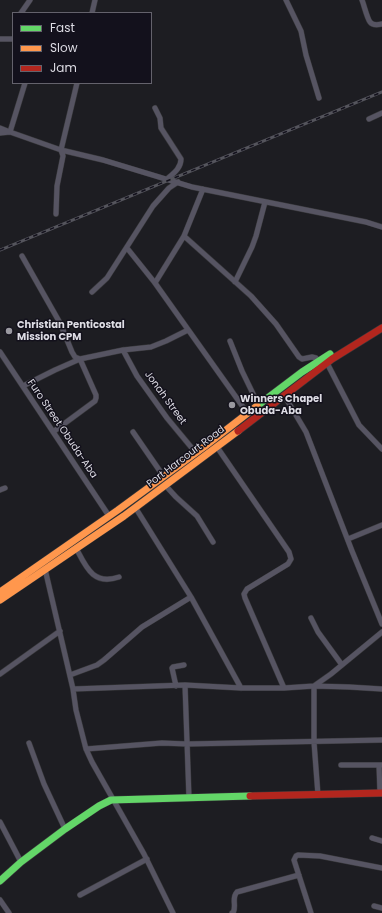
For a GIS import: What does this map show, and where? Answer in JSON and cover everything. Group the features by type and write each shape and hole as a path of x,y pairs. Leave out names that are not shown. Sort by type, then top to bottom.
{"main road":[{"name":"Port Harcourt Road","path":"0,592 164,477 302,372 357,335 382,328"},
{"name":"Port Harcourt Road","path":"0,600 166,485 327,363 382,328"},
{"path":"0,881 21,862 65,829 108,801 381,793"}],"street":[{"path":"24,12 30,0"},
{"path":"92,12 95,0"},
{"path":"286,0 301,31 306,56 319,98"},
{"path":"362,0 370,22 377,25 382,24"},
{"path":"0,39 12,39"},
{"path":"10,132 25,84"},
{"path":"56,214 57,186 64,156 61,150 77,84"},
{"path":"155,108 160,118 161,128 181,159 181,163 176,172 167,179"},
{"path":"369,119 382,113"},
{"path":"0,128 61,150 103,160 203,189 366,222 382,227"},
{"path":"0,133 10,132"},
{"path":"92,292 107,278 154,206 169,188 178,182"},
{"path":"155,283 184,236 203,189"},
{"path":"235,282 252,247 266,202"},
{"path":"184,236 251,296 276,324 300,358 312,357 319,361"},
{"path":"127,248 155,283 248,414"},
{"path":"22,256 60,324 72,352 75,357 80,359 96,395 96,398 92,403 53,432"},
{"path":"23,386 80,359 123,350 151,347 188,330"},
{"path":"230,341 242,372 259,406"},
{"name":"Jonah Street","path":"123,350 137,376 163,412 196,453"},
{"name":"Furo Street Obuda-Aba","path":"0,352 109,516"},
{"path":"327,363 359,425 382,449"},
{"path":"284,395 306,432 382,624"},
{"path":"133,432 164,477"},
{"path":"217,447 289,552 291,559 288,564 247,589 244,594 284,688"},
{"path":"166,485 176,497 197,516 213,542"},
{"path":"135,507 191,597 241,688"},
{"path":"348,539 382,525"},
{"path":"76,548 92,575 99,578 113,580 119,577"},
{"path":"45,569 86,749 147,859 173,913"},
{"path":"70,674 97,665 142,627 191,597"},
{"path":"311,618 318,632 342,665"},
{"path":"0,674 60,631"},
{"path":"314,686 382,632"},
{"path":"176,686 172,668 184,665"},
{"path":"73,690 185,685 241,688 314,686 382,689"},
{"path":"185,685 189,798"},
{"path":"314,686 314,742 318,795"},
{"path":"86,749 162,743 187,744 382,740"},
{"path":"29,742 44,784 65,829"},
{"path":"341,765 380,765 381,793"},
{"path":"0,822 21,862"},
{"path":"372,838 382,841"},
{"path":"310,913 294,860 294,858 298,855 320,856 382,868"},
{"path":"80,895 147,859"},
{"path":"232,913 235,910 234,897 237,892 299,875"},
{"path":"0,900 9,913"},
{"path":"374,906 382,908"}],"railway":[{"path":"0,250 382,92"}],"traffic: fast":[{"path":"257,406 302,372 330,354"},
{"path":"0,881 21,862 65,829 99,806 111,800 250,796"}],"traffic: slow":[{"path":"0,592 118,510 257,406"},
{"path":"0,600 124,516 238,431"}],"traffic: jam":[{"path":"238,431 332,359 382,328"},
{"path":"250,796 382,793"}],"place":[{"name":"Christian Penticostal Mission CPM","path":"9,331"},
{"name":"Winners Chapel Obuda-Aba","path":"232,405"}]}
